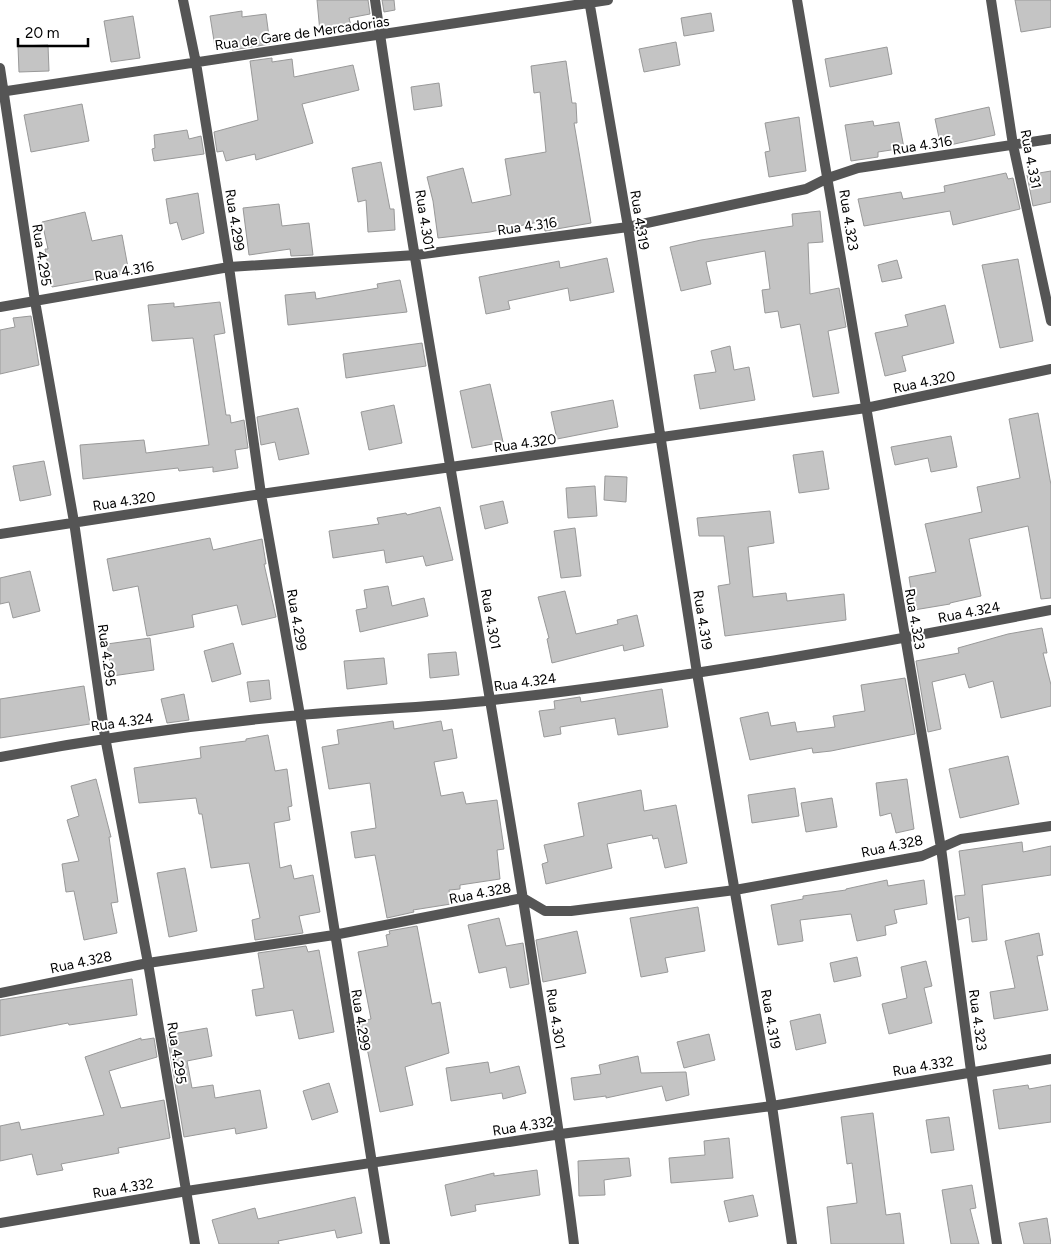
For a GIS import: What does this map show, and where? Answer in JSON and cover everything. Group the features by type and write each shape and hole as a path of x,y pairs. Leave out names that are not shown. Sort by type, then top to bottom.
{"street":[{"name":"Rua 4.299","path":"184,0 229,267 261,494 300,715 385,1244"},
{"name":"Rua 4.301","path":"375,0 450,467 491,701 561,1134 574,1244"},
{"name":"Rua de Gare de Mercadorias","path":"2,92 608,0"},
{"name":"Rua 4.323","path":"797,0 941,848 971,1071 997,1244"},
{"name":"Rua 4.331","path":"992,0 1013,145 1051,321"},
{"name":"Rua 4.319","path":"589,2 628,227 697,673 772,1106 792,1244"},
{"name":"Rua 4.295","path":"0,68 2,92 35,301 74,522 105,737 148,963 195,1244"},
{"name":"Rua 4.316","path":"0,307 229,267 416,255 628,227 806,190 828,178 858,168 1051,139"},
{"name":"Rua 4.320","path":"0,534 261,494 661,439 866,408 1051,369"},
{"name":"Rua 4.324","path":"0,757 105,737 300,715 491,701 697,673 904,639 1051,610"},
{"name":"Rua 4.328","path":"0,993 148,963 334,935 523,898 546,911 571,911 735,890 922,856 961,839 1051,826"},
{"name":"Rua 4.332","path":"0,1223 187,1191 561,1134 772,1106 1051,1059"}],"building":[{"path":"317,0 368,0 370,14 349,18 351,26 320,32"},
{"path":"382,0 394,0 395,10 384,12"},
{"path":"1015,0 1051,0 1051,27 1021,32"},
{"path":"242,11 242,17 266,14 270,44 232,50 231,45 215,47 210,16"},
{"path":"711,13 714,31 684,36 681,18"},
{"path":"133,16 140,58 111,62 104,21"},
{"path":"676,42 680,65 644,72 639,49"},
{"path":"48,45 49,71 19,72 18,46"},
{"path":"887,47 892,74 830,87 825,59"},
{"path":"272,58 272,62 292,59 294,77 353,65 359,90 302,104 313,143 256,160 255,154 226,161 223,151 217,152 214,132 258,120 250,61"},
{"path":"566,61 572,103 576,103 577,123 574,123 591,223 545,231 543,221 490,232 438,238 433,201 427,177 463,168 472,203 511,195 505,159 546,152 540,92 534,93 531,66"},
{"path":"439,83 442,106 414,110 411,87"},
{"path":"82,104 89,141 31,152 24,115"},
{"path":"989,107 995,135 941,147 935,119"},
{"path":"799,117 806,171 769,177 765,152 770,151 765,123"},
{"path":"873,121 874,126 899,122 904,148 878,152 878,157 851,161 845,125"},
{"path":"187,130 189,139 201,136 204,154 154,161 152,149 155,148 154,135"},
{"path":"381,162 390,209 394,209 395,230 368,232 366,200 358,202 352,168"},
{"path":"1051,171 1051,202 1033,206 1027,175"},
{"path":"1006,173 1008,179 1013,178 1020,209 953,225 950,211 864,226 858,199 901,192 903,199 945,192 944,186"},
{"path":"198,193 204,233 182,240 177,222 170,224 166,199"},
{"path":"279,204 282,226 309,223 313,255 291,256 290,249 249,255 243,208"},
{"path":"820,211 823,242 808,243 810,294 839,288 846,327 828,331 839,393 813,397 800,324 781,328 778,311 765,313 762,290 770,289 765,251 706,262 711,284 681,291 670,247 701,240 793,226 792,214"},
{"path":"85,212 92,241 122,235 129,273 52,287 45,249 48,249 42,222"},
{"path":"607,258 614,292 570,301 568,288 508,301 510,309 486,314 479,277 559,261 560,268"},
{"path":"1018,259 1033,341 1000,348 982,265"},
{"path":"897,260 902,278 882,282 878,265"},
{"path":"400,280 407,312 288,325 285,295 315,292 316,299 378,288 377,284"},
{"path":"220,302 225,333 214,335 226,415 230,415 231,423 244,420 248,448 235,450 238,468 213,472 213,467 179,471 178,468 83,479 80,445 144,440 146,453 209,445 193,338 152,341 148,305 174,303 174,307"},
{"path":"945,305 954,343 902,356 906,371 885,376 875,333 908,326 905,315"},
{"path":"31,316 39,365 0,374 0,330 15,327 13,318"},
{"path":"422,343 426,366 346,378 343,354"},
{"path":"730,346 734,370 749,367 755,400 700,409 694,375 716,372 711,351"},
{"path":"490,384 503,442 472,448 460,391"},
{"path":"613,400 618,427 557,439 551,412"},
{"path":"394,405 402,443 369,450 361,412"},
{"path":"298,408 309,454 279,460 275,442 261,445 257,417"},
{"path":"1038,413 1051,485 1051,598 1041,599 1028,526 969,539 981,596 914,610 909,577 936,572 925,524 982,512 977,487 1020,478 1009,419"},
{"path":"951,436 957,467 931,472 928,458 895,465 891,447"},
{"path":"823,451 829,489 799,493 793,455"},
{"path":"44,461 51,495 20,501 13,466"},
{"path":"605,476 627,477 626,502 604,500"},
{"path":"595,486 597,516 568,518 566,488"},
{"path":"503,501 508,523 485,529 480,506"},
{"path":"440,507 453,560 426,566 423,556 386,563 384,550 333,558 329,531 379,524 377,518 406,513 407,515"},
{"path":"770,511 774,543 748,547 753,597 786,593 787,601 844,594 846,620 725,636 718,586 730,584 724,536 699,536 697,518"},
{"path":"575,528 581,576 561,578 554,531"},
{"path":"210,538 213,550 262,539 266,564 264,564 276,617 242,625 237,605 192,615 194,627 147,636 138,586 113,591 107,559"},
{"path":"30,571 40,611 13,618 9,602 0,604 0,578"},
{"path":"388,586 392,606 424,598 428,616 360,632 356,610 367,608 364,590"},
{"path":"565,591 576,634 618,624 617,620 637,615 644,646 624,651 623,645 552,663 547,639 549,638 538,597"},
{"path":"1042,628 1047,653 1043,653 1051,685 1051,706 1001,718 993,681 969,688 965,674 932,682 941,729 928,732 916,661 959,653 958,648 1008,634"},
{"path":"150,638 154,670 112,676 107,644"},
{"path":"233,643 241,674 212,682 204,651"},
{"path":"456,652 459,675 430,678 428,654"},
{"path":"384,658 387,684 347,689 344,661"},
{"path":"905,678 915,734 831,751 813,753 812,748 750,760 740,718 768,712 771,726 795,722 797,732 835,727 833,716 865,711 861,685"},
{"path":"269,680 271,699 250,702 247,682"},
{"path":"84,686 90,724 0,738 0,699"},
{"path":"662,689 668,727 618,735 615,718 560,727 561,734 544,737 539,711 555,709 554,701 580,697 581,702"},
{"path":"184,694 189,720 167,723 161,699"},
{"path":"393,721 394,729 441,721 443,731 452,729 457,758 434,762 441,796 463,792 466,804 497,800 504,849 497,850 500,879 460,885 460,889 449,890 451,904 413,910 414,912 387,918 375,855 355,858 351,832 376,828 370,783 329,789 322,747 339,744 337,730"},
{"path":"268,735 275,771 287,769 292,806 288,807 290,820 274,823 280,868 291,865 294,879 313,875 320,912 299,916 303,933 255,940 252,920 260,918 249,863 211,868 202,814 199,814 196,798 139,803 134,768 201,758 200,747 246,741 246,739"},
{"path":"1008,756 1019,804 960,818 949,769"},
{"path":"96,779 111,837 109,837 118,902 111,903 117,933 84,940 74,891 66,892 62,864 79,861 67,820 79,816 71,786"},
{"path":"907,779 914,829 896,833 891,813 880,816 876,783"},
{"path":"795,788 799,816 752,823 748,795"},
{"path":"641,790 644,811 676,805 687,863 665,868 658,838 653,839 652,835 607,844 612,868 546,884 542,864 548,862 544,845 584,836 578,803"},
{"path":"832,798 837,827 806,832 801,803"},
{"path":"1022,842 1023,852 1051,846 1051,875 982,885 987,940 972,942 969,917 958,920 955,896 965,895 959,851"},
{"path":"185,868 197,931 169,937 157,873"},
{"path":"887,880 888,886 924,880 927,904 894,910 897,923 885,926 886,935 857,941 851,914 800,920 803,941 778,945 771,905 803,899 803,896 846,890"},
{"path":"698,907 705,951 665,958 668,972 641,977 630,918"},
{"path":"499,918 506,946 523,943 529,984 510,988 506,967 479,973 468,925"},
{"path":"417,926 432,1004 440,1002 449,1053 405,1067 413,1105 380,1112 367,1048 363,1049 357,1022 371,1019 358,952 388,946 386,935 390,934 389,931"},
{"path":"577,931 586,973 543,982 536,940"},
{"path":"1039,933 1043,955 1037,956 1048,1010 994,1019 990,992 1015,988 1005,941"},
{"path":"306,946 308,952 319,950 334,1032 299,1039 293,1010 256,1016 252,990 264,988 258,953"},
{"path":"857,957 861,976 834,982 830,963"},
{"path":"926,961 932,986 924,988 932,1023 889,1034 882,1004 907,998 901,967"},
{"path":"132,979 137,1015 69,1025 68,1023 0,1036 0,1000"},
{"path":"820,1014 826,1043 796,1050 790,1021"},
{"path":"207,1028 212,1056 187,1061 192,1088 213,1085 215,1098 260,1090 267,1128 236,1134 235,1128 184,1137 167,1035"},
{"path":"709,1034 715,1060 684,1068 677,1042"},
{"path":"141,1038 141,1040 154,1038 157,1057 109,1071 121,1108 164,1100 170,1138 118,1148 119,1153 61,1164 63,1170 37,1175 32,1154 0,1161 0,1126 19,1122 21,1130 104,1115 85,1057"},
{"path":"638,1056 641,1073 686,1072 689,1095 666,1101 662,1086 606,1098 606,1096 574,1100 571,1078 601,1074 599,1065"},
{"path":"488,1062 490,1073 519,1066 526,1093 503,1099 502,1093 451,1101 446,1068"},
{"path":"329,1083 338,1112 312,1120 303,1091"},
{"path":"1028,1085 1029,1089 1051,1085 1051,1122 999,1129 993,1090"},
{"path":"873,1113 886,1215 900,1213 904,1244 831,1244 827,1207 857,1203 852,1163 847,1164 841,1117"},
{"path":"949,1117 954,1150 931,1153 926,1120"},
{"path":"729,1138 733,1178 671,1183 669,1158 705,1155 704,1141"},
{"path":"629,1158 631,1176 604,1180 605,1195 579,1196 578,1161"},
{"path":"537,1170 540,1195 475,1205 476,1211 451,1216 445,1185 494,1173 494,1176"},
{"path":"972,1185 976,1208 970,1209 979,1244 951,1244 942,1190"},
{"path":"753,1195 758,1216 729,1222 724,1201"},
{"path":"355,1197 362,1233 337,1238 335,1230 278,1241 279,1244 219,1244 212,1220 255,1208 258,1219"},
{"path":"1047,1218 1051,1244 1024,1244 1019,1223"}]}
